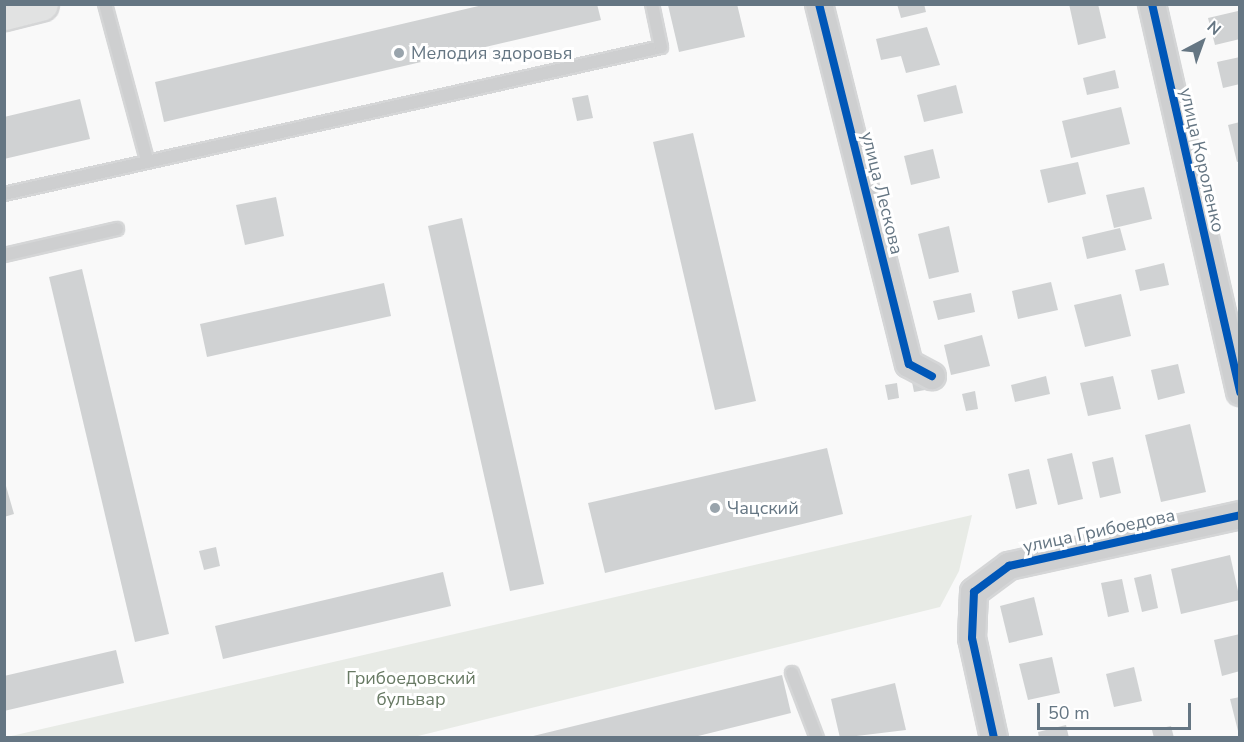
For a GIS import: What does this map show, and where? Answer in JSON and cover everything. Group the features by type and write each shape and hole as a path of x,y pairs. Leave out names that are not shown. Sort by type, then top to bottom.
{"main road":[{"path":"4,13 41,4"}],"street":[{"name":"улица Лескова","path":"819,4 909,364 932,376"},
{"name":"улица Короленко","path":"1152,4 1239,392"},
{"name":"улица Грибоедова","path":"994,738 972,638 974,592 1009,566 1239,515"}],"lane":[{"path":"105,4 147,160"},
{"path":"4,194 147,160 661,47 652,4"},
{"path":"4,255 117,229"},
{"path":"792,673 817,738"}],"green space":[{"name":"Грибоедовский бульвар","path":"972,515 959,571 940,607 414,737 7,737"}],"building":[{"path":"487,4 597,4 601,20 164,122 155,82"},
{"path":"737,4 745,37 679,52 668,5"},
{"path":"897,4 924,4 926,12 901,18"},
{"path":"1069,4 1098,4 1106,38 1078,45"},
{"path":"1238,11 1240,39 1215,45 1208,18"},
{"path":"927,27 940,65 906,73 901,56 881,60 876,39"},
{"path":"1240,57 1240,84 1223,88 1217,62"},
{"path":"1115,70 1119,88 1087,95 1083,78"},
{"path":"956,85 963,113 924,122 917,95"},
{"path":"588,95 593,118 577,121 572,98"},
{"path":"80,99 90,139 4,159 4,117"},
{"path":"1121,107 1130,144 1071,158 1062,121"},
{"path":"1240,122 1240,161 1237,162 1228,125"},
{"path":"693,133 756,401 715,410 653,142"},
{"path":"933,149 940,178 911,185 904,156"},
{"path":"1078,162 1086,194 1048,203 1040,170"},
{"path":"1144,187 1152,219 1114,228 1106,195"},
{"path":"276,197 284,236 245,245 236,205"},
{"path":"462,218 544,584 510,591 428,226"},
{"path":"949,226 959,272 929,279 918,234"},
{"path":"1120,228 1126,250 1087,259 1082,237"},
{"path":"1164,263 1169,285 1140,291 1135,270"},
{"path":"82,269 169,634 135,642 49,277"},
{"path":"1051,282 1058,310 1018,319 1012,291"},
{"path":"384,283 391,316 207,357 200,324"},
{"path":"971,293 975,312 938,320 933,301"},
{"path":"1121,294 1131,336 1085,347 1074,305"},
{"path":"982,335 990,366 951,375 944,345"},
{"path":"1178,364 1185,393 1158,400 1151,370"},
{"path":"923,375 925,390 914,392 911,377"},
{"path":"1046,376 1050,394 1015,402 1011,385"},
{"path":"1113,376 1121,409 1088,416 1080,383"},
{"path":"897,383 899,398 888,400 885,385"},
{"path":"975,391 978,409 966,411 962,394"},
{"path":"1190,424 1206,492 1161,502 1145,435"},
{"name":"Чацский","path":"827,448 843,514 605,573 588,503"},
{"path":"1072,453 1083,499 1058,505 1047,459"},
{"path":"1113,457 1121,493 1100,498 1092,462"},
{"path":"1029,469 1037,504 1016,509 1008,474"},
{"path":"4,479 14,514 4,517"},
{"path":"216,547 220,566 204,570 199,551"},
{"path":"1230,555 1240,600 1181,614 1171,569"},
{"path":"443,572 451,606 223,659 215,626"},
{"path":"1151,574 1158,608 1142,612 1134,578"},
{"path":"1122,579 1129,612 1108,617 1101,583"},
{"path":"1034,597 1043,635 1009,643 1000,606"},
{"path":"1240,634 1240,671 1222,676 1214,640"},
{"path":"116,650 124,683 4,711 4,676"},
{"path":"1052,657 1060,693 1028,700 1019,664"},
{"path":"1134,667 1142,701 1114,707 1106,674"},
{"path":"782,675 791,713 690,738 525,738"},
{"path":"895,683 906,730 840,738 831,699"},
{"path":"1240,697 1240,735 1239,735 1230,699"},
{"path":"1066,725 1069,738 1039,738 1038,732"},
{"path":"1171,726 1174,738 1154,738 1152,730"}],"cycle path":[{"path":"819,4 909,364 932,376"},
{"path":"1152,4 1240,392"},
{"path":"994,738 972,638 974,592 1009,566 1240,515"}],"place":[{"name":"Мелодия здоровья","path":"399,53"},
{"name":"Чацский","path":"715,508"}]}
